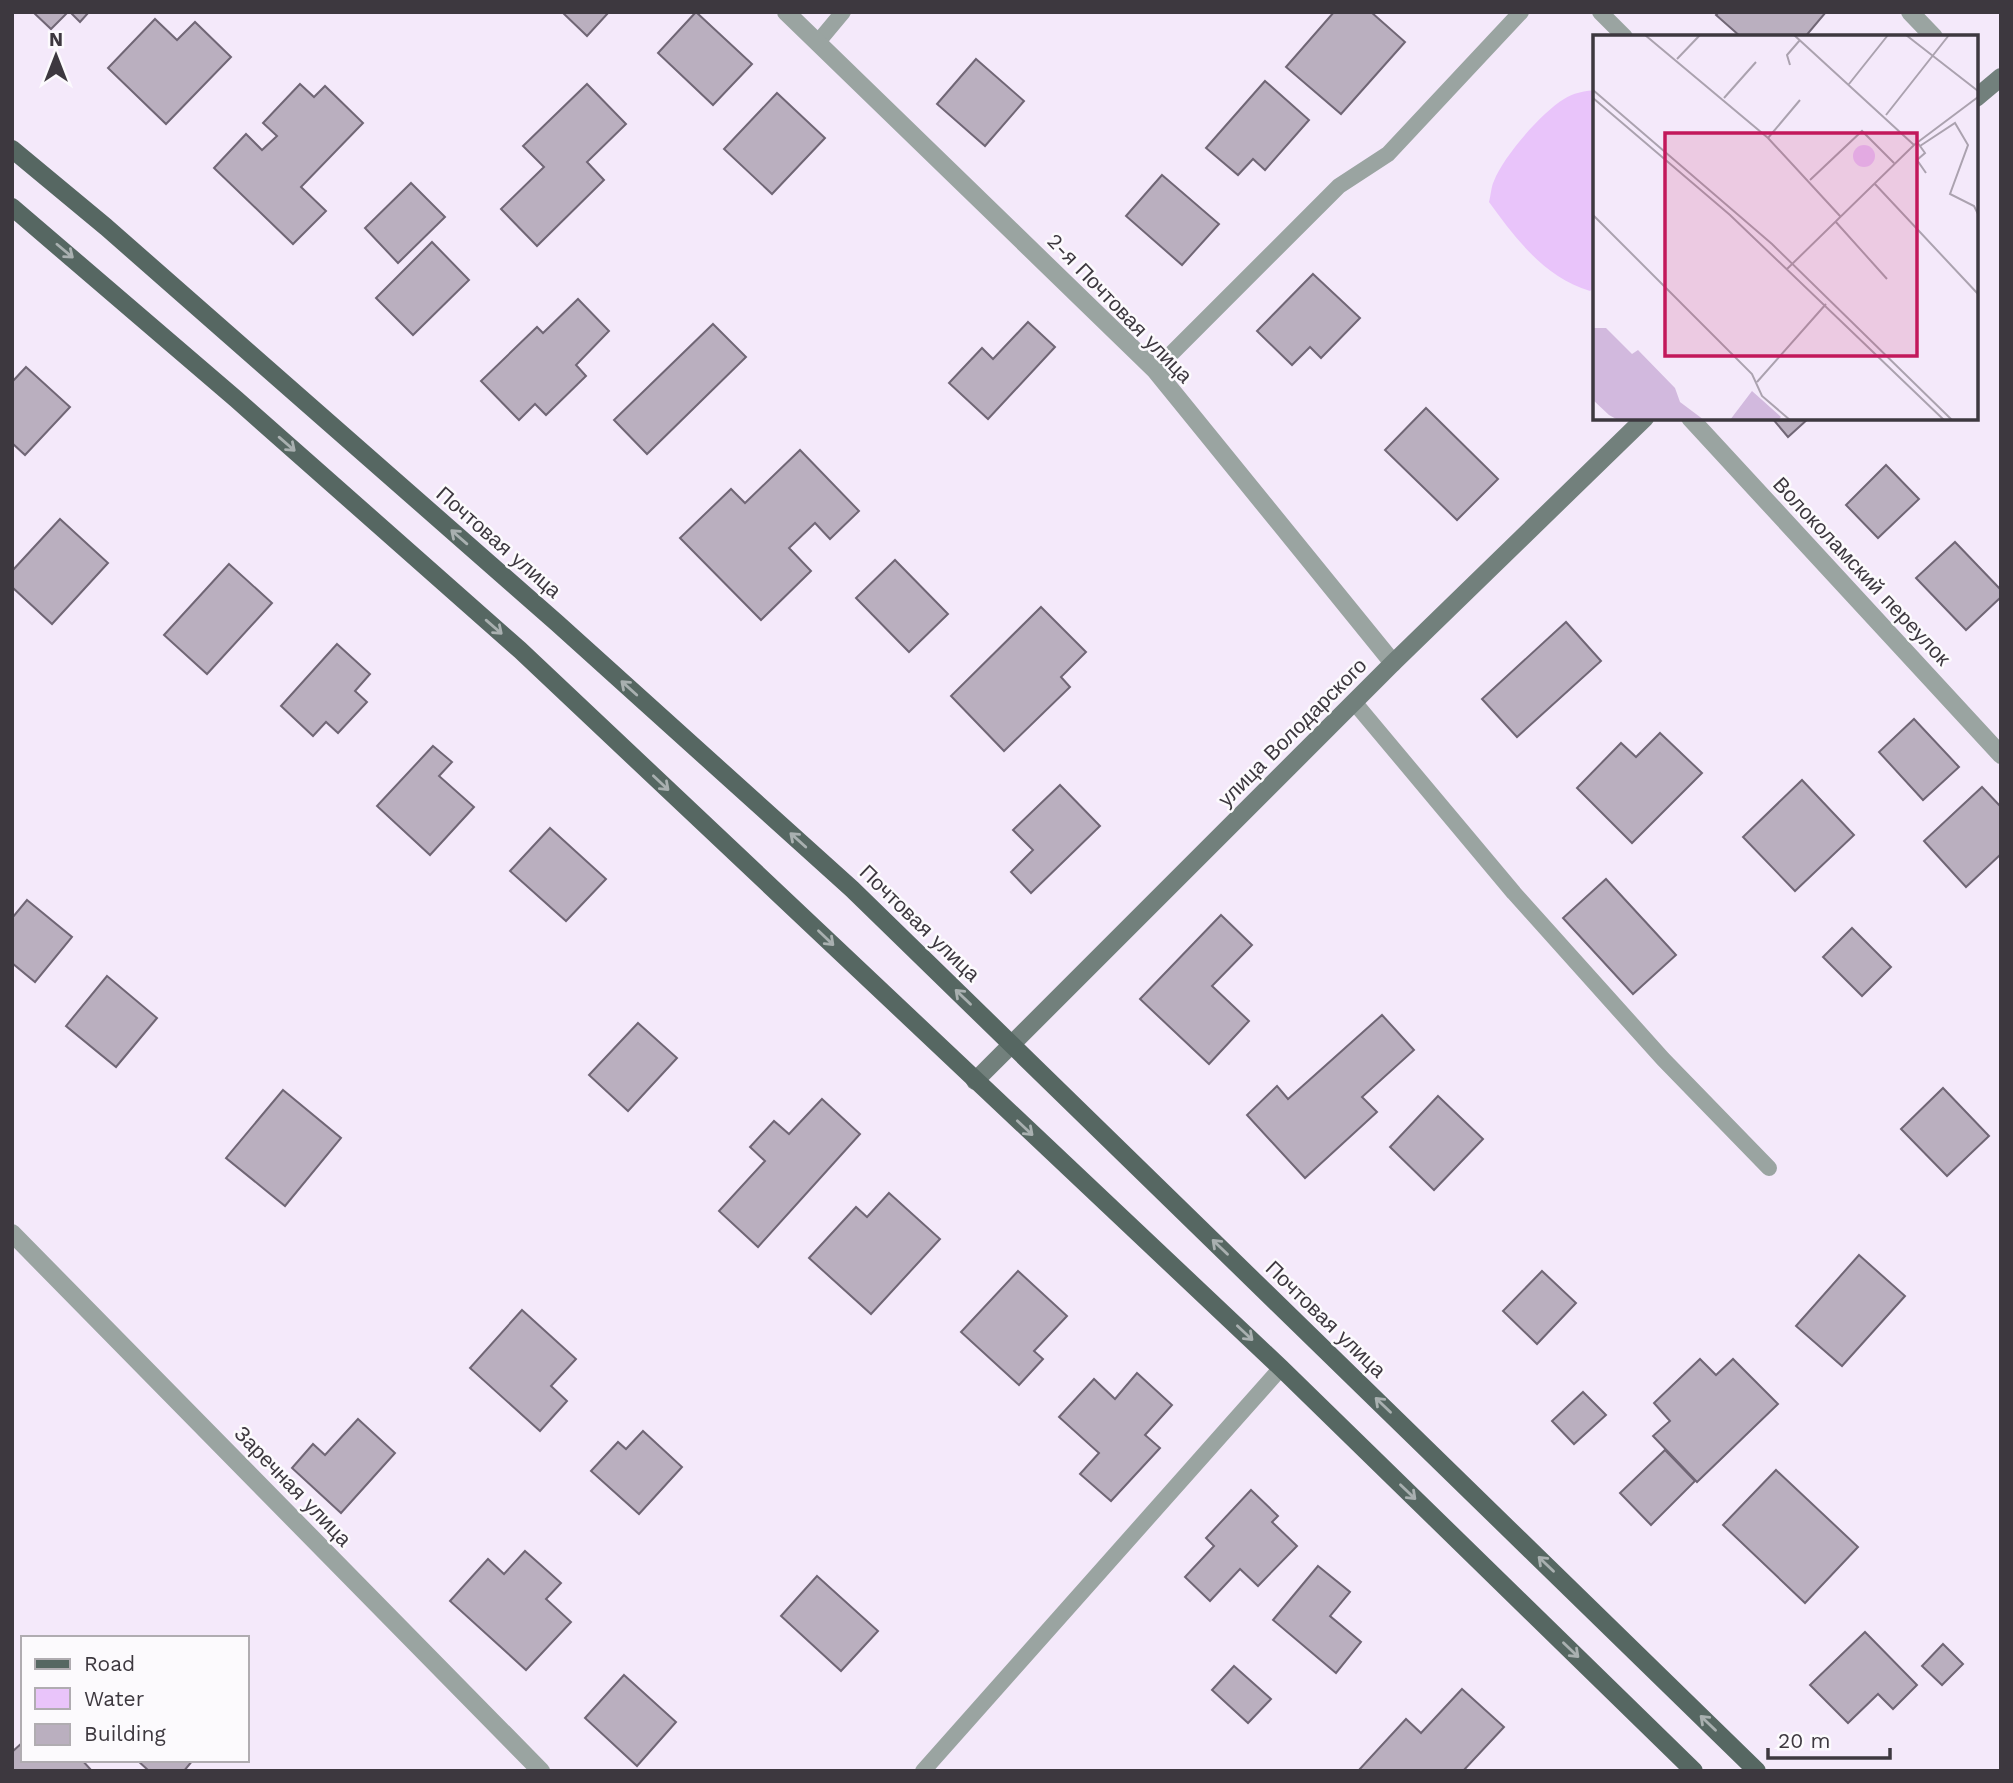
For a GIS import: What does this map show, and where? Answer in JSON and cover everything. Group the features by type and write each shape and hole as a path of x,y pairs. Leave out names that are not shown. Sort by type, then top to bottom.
{"main road":[{"name":"Почтовая улица","path":"12,149 116,236 557,623 852,889 1757,1771"},
{"path":"12,207 226,390 520,650 1281,1368 1694,1771"}],"street":[{"name":"2-я Почтовая улица","path":"786,12 1155,370 1393,663"},
{"path":"1910,12 1932,35"},
{"path":"1979,90 2001,77"},
{"name":"улица Володарского","path":"975,1081 1393,663 1643,420"},
{"name":"Волоколамский переулок","path":"1692,420 2001,755"},
{"name":"Заречная улица","path":"12,1233 541,1771"}],"lane":[{"path":"818,42 843,12"},
{"path":"1155,370 1339,186 1388,154 1521,12"},
{"path":"1600,12 1623,35"},
{"path":"1354,702 1514,893 1663,1059 1769,1168"},
{"path":"923,1771 1281,1368"}],"water":[{"path":"1593,90 1593,289 1590,291 1559,276 1532,255 1489,202 1493,183 1514,148 1555,105 1579,93"}],"building":[{"path":"33,12 68,12 51,29"},
{"path":"70,12 89,12 80,22"},
{"path":"562,12 609,12 587,36"},
{"path":"696,12 752,64 713,105 658,53"},
{"path":"1334,12 1371,12 1405,42 1341,114 1286,67"},
{"path":"1719,12 1826,12 1807,35 1739,35 1716,15"},
{"path":"155,19 177,40 195,22 231,57 166,124 108,68"},
{"path":"976,59 1024,101 985,146 937,104"},
{"path":"1265,81 1309,120 1265,170 1253,159 1238,175 1206,148"},
{"path":"300,84 314,97 325,86 363,123 301,187 326,211 293,244 214,168 246,134 262,150 277,136 263,123"},
{"path":"587,84 626,124 587,162 604,180 537,246 501,209 544,167 523,146"},
{"path":"777,93 825,138 772,194 724,149"},
{"path":"1162,175 1219,224 1182,265 1126,216"},
{"path":"411,183 445,217 398,263 365,228"},
{"path":"432,242 469,280 413,335 376,298"},
{"path":"1313,274 1360,318 1321,358 1310,347 1292,365 1257,331"},
{"path":"578,299 609,331 576,365 586,376 546,415 535,404 519,420 481,381 537,327 543,333"},
{"path":"1028,322 1055,347 988,419 949,383 982,348 993,359"},
{"path":"713,324 746,357 647,454 614,420"},
{"path":"26,367 70,407 25,455 12,443 12,382"},
{"path":"1426,408 1498,479 1457,520 1385,450"},
{"path":"1774,420 1807,420 1788,437"},
{"path":"800,450 859,511 830,539 815,523 789,548 811,571 761,620 680,538 731,489 745,503"},
{"path":"1886,465 1919,499 1878,538 1846,505"},
{"path":"60,519 108,563 52,624 12,587 12,571"},
{"path":"1955,542 2001,590 2001,597 1966,630 1916,578"},
{"path":"895,560 948,614 909,652 856,598"},
{"path":"229,564 272,603 207,674 164,635"},
{"path":"1041,607 1086,652 1061,677 1070,687 1004,751 951,696"},
{"path":"1566,622 1601,661 1517,737 1482,699"},
{"path":"337,644 370,674 355,691 367,702 338,733 326,722 313,736 281,706"},
{"path":"1914,719 1959,767 1923,800 1879,752"},
{"path":"1660,733 1702,773 1632,843 1577,788 1621,743 1636,757"},
{"path":"433,746 452,762 439,776 474,807 430,855 377,806"},
{"path":"1802,780 1854,835 1795,891 1743,837"},
{"path":"1060,785 1100,826 1031,893 1011,872 1033,850 1013,830"},
{"path":"1982,787 2001,807 2001,854 1966,887 1924,841"},
{"path":"550,828 606,879 566,921 510,871"},
{"path":"1606,879 1676,955 1633,994 1563,918"},
{"path":"27,900 72,937 35,982 12,963 12,918"},
{"path":"1221,915 1252,945 1212,986 1249,1021 1209,1064 1140,999"},
{"path":"1852,928 1891,967 1862,996 1823,957"},
{"path":"107,976 157,1018 116,1067 66,1026"},
{"path":"1382,1015 1414,1050 1362,1097 1377,1112 1305,1178 1247,1115 1277,1086 1288,1099"},
{"path":"638,1023 677,1058 628,1111 589,1075"},
{"path":"1943,1088 1989,1136 1947,1176 1901,1129"},
{"path":"283,1090 341,1138 285,1206 226,1158"},
{"path":"1438,1096 1483,1139 1434,1190 1390,1147"},
{"path":"822,1099 860,1134 758,1247 719,1211 765,1161 750,1147 774,1121 789,1134"},
{"path":"889,1193 940,1239 871,1314 809,1258 856,1207 867,1217"},
{"path":"1859,1255 1905,1296 1842,1366 1796,1326"},
{"path":"1018,1271 1067,1316 1034,1351 1043,1359 1019,1385 961,1332"},
{"path":"1542,1271 1576,1303 1537,1344 1503,1311"},
{"path":"522,1310 576,1359 551,1386 567,1401 540,1431 470,1368"},
{"path":"1700,1359 1716,1375 1733,1359 1778,1404 1697,1482 1653,1436 1670,1421 1654,1403"},
{"path":"1137,1373 1172,1405 1145,1435 1160,1448 1111,1501 1080,1474 1099,1453 1059,1417 1094,1379 1115,1399"},
{"path":"1583,1392 1606,1415 1574,1444 1552,1421"},
{"path":"358,1419 395,1453 341,1513 292,1468 313,1444 325,1455"},
{"path":"643,1431 682,1467 639,1514 591,1471 618,1442 626,1449"},
{"path":"1665,1450 1695,1481 1651,1525 1620,1493"},
{"path":"1776,1470 1858,1547 1805,1603 1723,1525"},
{"path":"1251,1490 1278,1516 1272,1522 1297,1546 1258,1586 1240,1569 1210,1601 1185,1577 1214,1546 1206,1538"},
{"path":"525,1551 561,1583 546,1599 571,1622 526,1670 450,1601 488,1559 504,1574"},
{"path":"1318,1566 1350,1592 1330,1616 1361,1642 1336,1673 1273,1620"},
{"path":"817,1576 878,1631 841,1671 781,1616"},
{"path":"1865,1632 1917,1685 1893,1709 1878,1694 1848,1723 1810,1685"},
{"path":"1943,1644 1963,1664 1942,1685 1922,1666"},
{"path":"1234,1666 1271,1699 1248,1723 1212,1690"},
{"path":"624,1675 676,1722 637,1766 585,1718"},
{"path":"1462,1689 1504,1727 1463,1771 1358,1771 1406,1719 1421,1733"},
{"path":"21,1744 21,1762 84,1762 92,1771 12,1771 12,1752"},
{"path":"139,1762 191,1762 184,1771 149,1771"}]}
